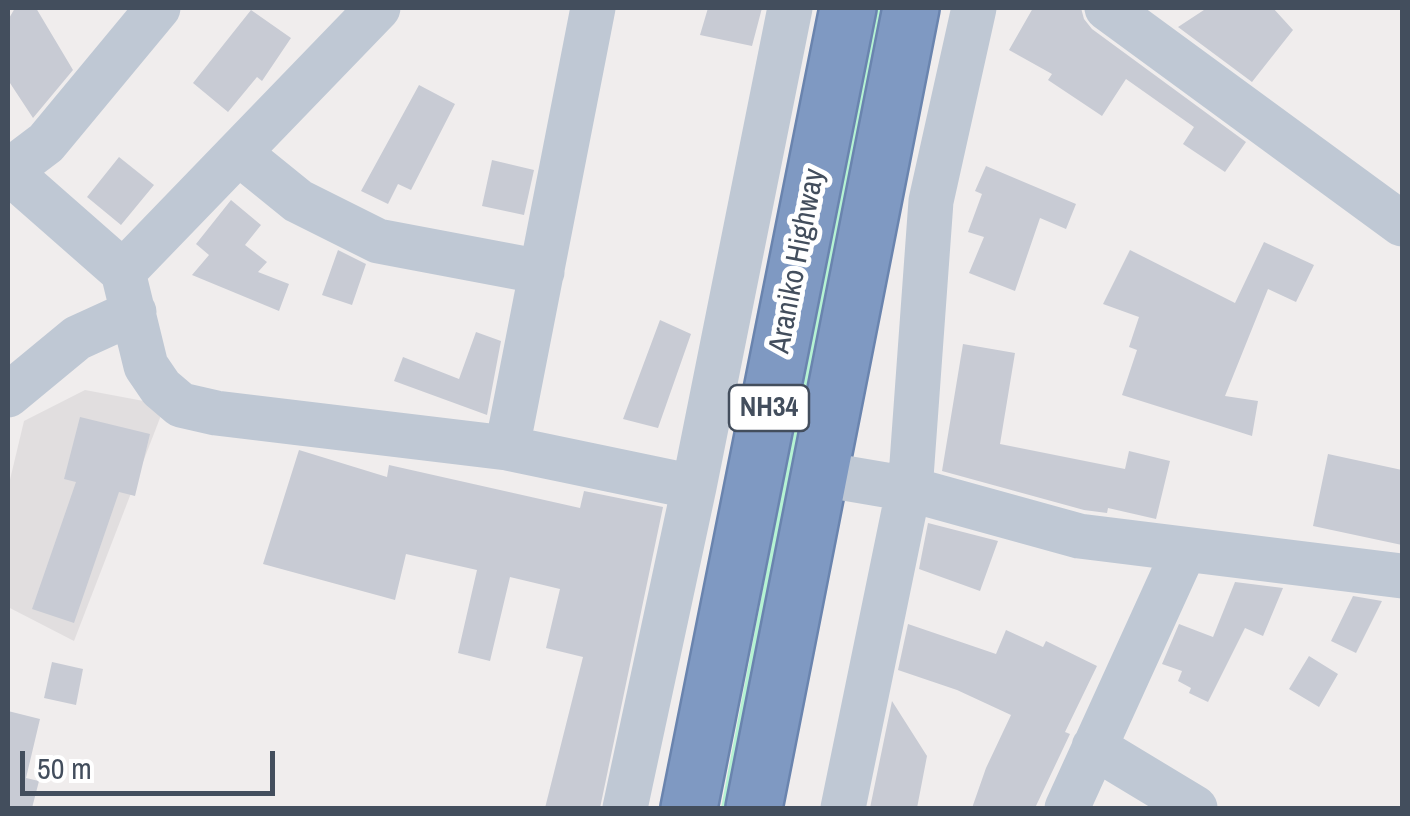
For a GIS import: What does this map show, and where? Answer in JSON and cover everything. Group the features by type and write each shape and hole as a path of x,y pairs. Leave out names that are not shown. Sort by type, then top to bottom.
{"highway":[{"name":"Araniko Highway","path":"690,808 848,8"},
{"name":"Araniko Highway","path":"754,808 912,8"}],"street":[{"path":"158,8 46,143 8,171 128,292 146,366 161,388 182,405 216,413 507,448 694,487"},
{"path":"8,395 128,292 240,154 378,8"},
{"path":"507,448 593,8"},
{"path":"624,808 694,487 790,8"},
{"path":"843,808 909,490 931,201 974,8"},
{"path":"1106,8 1400,216"},
{"path":"240,154 298,200 378,242 542,272"},
{"path":"821,474 909,490 1079,536 1402,576"},
{"path":"1066,808 1184,551"},
{"path":"1094,747 1194,808"}],"shaded area":[{"path":"85,390 165,405 74,641 8,607 8,488 24,421"}],"green space":[{"path":"874,8 887,8 731,808 721,808"}],"building":[{"path":"15,8 36,8 73,70 33,118 8,80 8,20"},
{"path":"708,8 762,8 752,46 700,35"},
{"path":"1033,8 1081,8 1092,29 1246,142 1225,172 1183,144 1194,127 1126,79 1102,116 1048,80 1052,74 1009,50"},
{"path":"1207,8 1273,8 1293,30 1252,82 1178,27"},
{"path":"251,10 291,38 262,81 257,77 228,112 193,83"},
{"path":"419,85 455,104 411,190 398,184 388,204 361,191"},
{"path":"119,157 154,185 121,225 87,197"},
{"path":"492,160 534,170 524,215 482,206"},
{"path":"986,166 1076,204 1066,229 1040,218 1015,291 969,273 984,237 968,232 982,194 975,191"},
{"path":"231,200 261,225 245,245 267,262 258,272 289,284 279,311 192,275 209,255 196,244"},
{"path":"1264,242 1314,265 1296,302 1268,289 1225,396 1258,401 1252,436 1122,395 1137,350 1129,347 1139,317 1103,304 1130,250 1235,303"},
{"path":"338,250 366,264 352,305 322,295"},
{"path":"660,320 691,334 658,428 623,419"},
{"path":"476,332 501,341 487,415 394,381 403,357 459,379"},
{"path":"963,344 1015,353 1000,444 1125,469 1129,451 1170,461 1156,519 1108,508 1107,513 1084,510 942,471"},
{"path":"80,417 150,434 135,496 119,492 74,623 32,609 76,482 64,479"},
{"path":"299,450 387,477 389,465 580,508 584,491 663,507 600,808 545,808 583,657 546,648 560,589 510,577 490,661 458,653 477,570 406,554 395,600 263,564"},
{"path":"1328,454 1402,470 1402,545 1313,526"},
{"path":"928,523 998,541 980,591 919,569"},
{"path":"1235,582 1283,588 1263,636 1245,628 1208,702 1189,693 1191,688 1178,681 1182,671 1162,664 1179,624 1213,637"},
{"path":"1353,596 1382,601 1356,653 1331,641"},
{"path":"908,624 996,654 1006,630 1043,647 1046,641 1097,666 1035,808 972,808 1011,715 957,690 898,670"},
{"path":"1309,656 1338,674 1319,707 1289,689"},
{"path":"52,662 83,669 76,705 44,698"},
{"path":"892,701 927,756 917,808 870,808"},
{"path":"8,711 40,719 26,778 39,781 32,808 8,808"}]}
